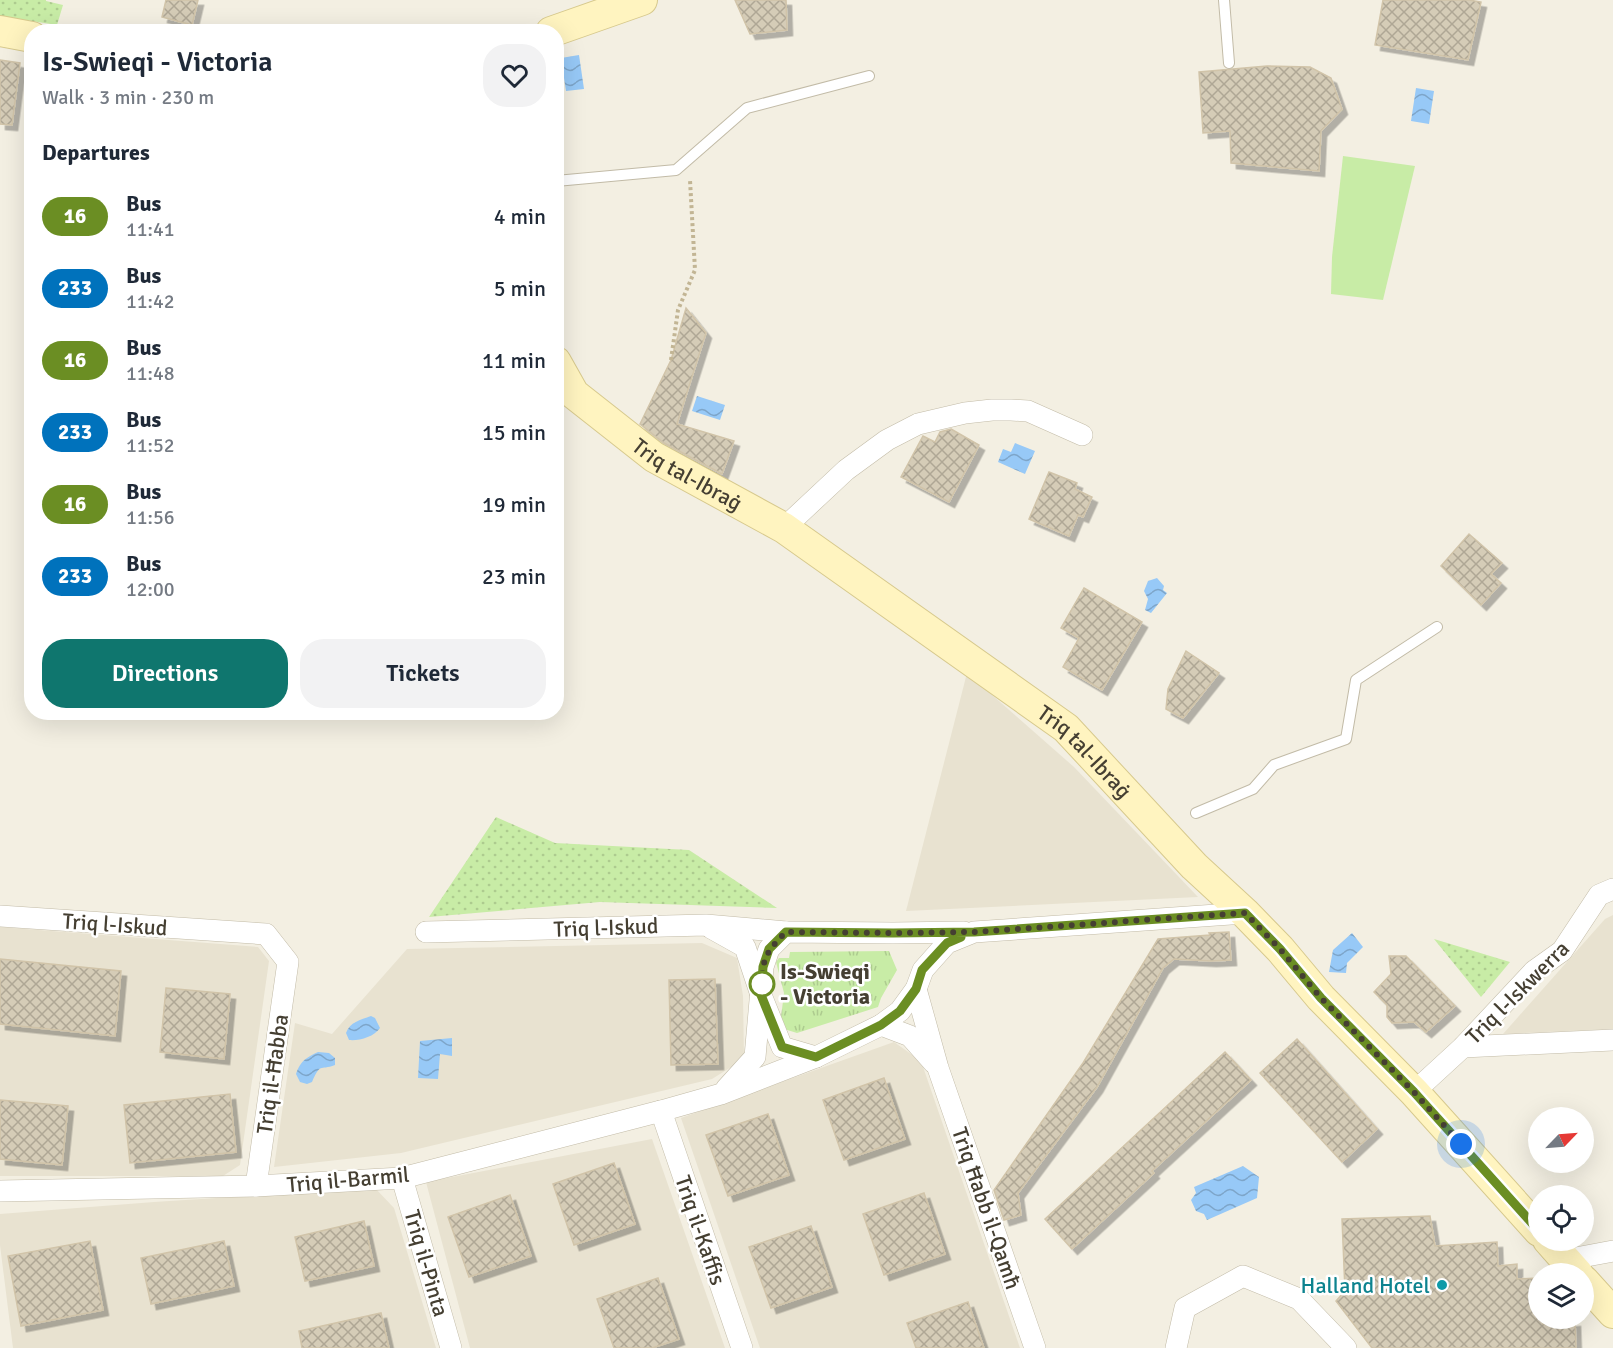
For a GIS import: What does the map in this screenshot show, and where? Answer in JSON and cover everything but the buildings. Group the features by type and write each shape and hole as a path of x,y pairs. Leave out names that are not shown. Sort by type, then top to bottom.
{"main road":[{"path":"564,27 642,0"},
{"path":"0,31 24,35"},
{"name":"Triq tal-Ibraġ","path":"564,376 574,394 654,457 784,528 1066,728 1194,866 1280,949 1321,998 1414,1092 1528,1219"},
{"path":"1594,1292 1613,1313"}],"street":[{"path":"784,528 846,470 887,440 918,424 965,413 992,410 1028,411 1082,435"},
{"name":"Triq l-Iskwerra","path":"1414,1092 1463,1047 1534,971 1562,951 1599,895 1613,889"},
{"name":"Triq il-Barmil","path":"0,1191 256,1186 402,1178 721,1094 816,1057 881,1025 900,1011 947,943 974,932 1245,913"},
{"name":"Triq l-Iskud","path":"0,916 266,933 288,962"},
{"path":"706,925 745,947 782,1047 816,1057"},
{"name":"Triq l-Iskud","path":"426,932 706,925 786,932 974,932"},
{"path":"721,1094 755,1058 763,967 769,949 786,932"},
{"path":"893,933 919,953 920,980"},
{"name":"Triq il-Ħabba","path":"256,1186 288,962"},
{"name":"Triq Ħabb il-Qamħ","path":"920,980 938,1068 1035,1348"},
{"name":"Triq Ħabb il-Qamħ","path":"881,1025 910,1036 938,1068"},
{"path":"1463,1047 1613,1040"},
{"name":"Triq il-Kaffis","path":"661,1111 742,1348"},
{"name":"Triq il-Pinta","path":"402,1178 451,1348"},
{"path":"1572,1263 1613,1251"},
{"path":"1176,1348 1185,1308 1243,1276 1299,1299 1346,1348"}],"lane":[{"path":"1224,0 1229,63"},
{"path":"564,180 676,170 747,108 869,76"},
{"path":"1196,813 1253,789 1274,765 1346,739 1356,680 1437,627"}],"path":[{"path":"671,360 678,310 695,270 689,159"}],"shaded area":[{"path":"967,673 1074,767 1198,897 906,911"},
{"path":"1613,915 1613,1029 1503,1034 1605,919"},
{"path":"0,927 258,947 269,961 240,1165 223,1176 0,1176"},
{"path":"702,943 737,958 743,996 744,1059 712,1079 401,1153 274,1167 295,1023 332,1034 407,949"},
{"path":"894,1042 921,1061 1020,1348 760,1348 681,1118"},
{"path":"652,1139 725,1348 470,1348 426,1182"},
{"path":"375,1188 394,1208 436,1348 13,1348 0,1245 0,1214"}],"green space":[{"path":"0,0 46,0 63,5 57,24 0,16"},
{"path":"1343,156 1415,166 1383,300 1331,294 1332,257"},
{"path":"496,817 555,843 689,850 777,908 600,902 429,917"},
{"path":"1434,939 1510,962 1481,997"},
{"path":"889,951 897,970 878,1007 797,1033 784,1029 781,1017 784,993 776,962 779,958 789,958 790,952"}],"water":[{"path":"579,55 584,89 566,91 564,58"},
{"path":"1416,88 1434,91 1429,124 1411,121"},
{"path":"697,396 725,405 720,420 692,411"},
{"path":"1015,443 1035,451 1025,474 998,462 1003,449 1011,452"},
{"path":"1157,578 1167,593 1151,613 1145,610 1148,599 1144,591 1148,581"},
{"path":"1352,933 1363,947 1347,963 1346,973 1329,972 1333,950"},
{"path":"371,1016 375,1018 380,1028 366,1038 349,1040 346,1033 350,1026"},
{"path":"452,1038 452,1056 440,1054 438,1079 418,1078 420,1041"},
{"path":"318,1052 329,1053 335,1058 335,1065 319,1069 312,1082 307,1084 300,1082 296,1074 302,1062"},
{"path":"1243,1166 1259,1177 1257,1198 1207,1220 1204,1214 1196,1211 1191,1200 1196,1193 1194,1187"}],"bus line":[{"name":"16","path":"961,937 947,943 922,970 916,989 900,1011 881,1025 816,1057 782,1047 761,995 763,967 769,949 786,932 974,932 1245,913 1280,949 1321,998 1414,1092 1528,1219"}],"place":[{"name":"Is-Swieqi - Victoria","path":"762,984"},
{"name":"Halland Hotel","path":"1442,1285"}],"route":[{"path":"762,984 763,967 769,949 786,932 974,932 1245,913 1280,949 1321,998 1414,1092 1461,1144"}]}
